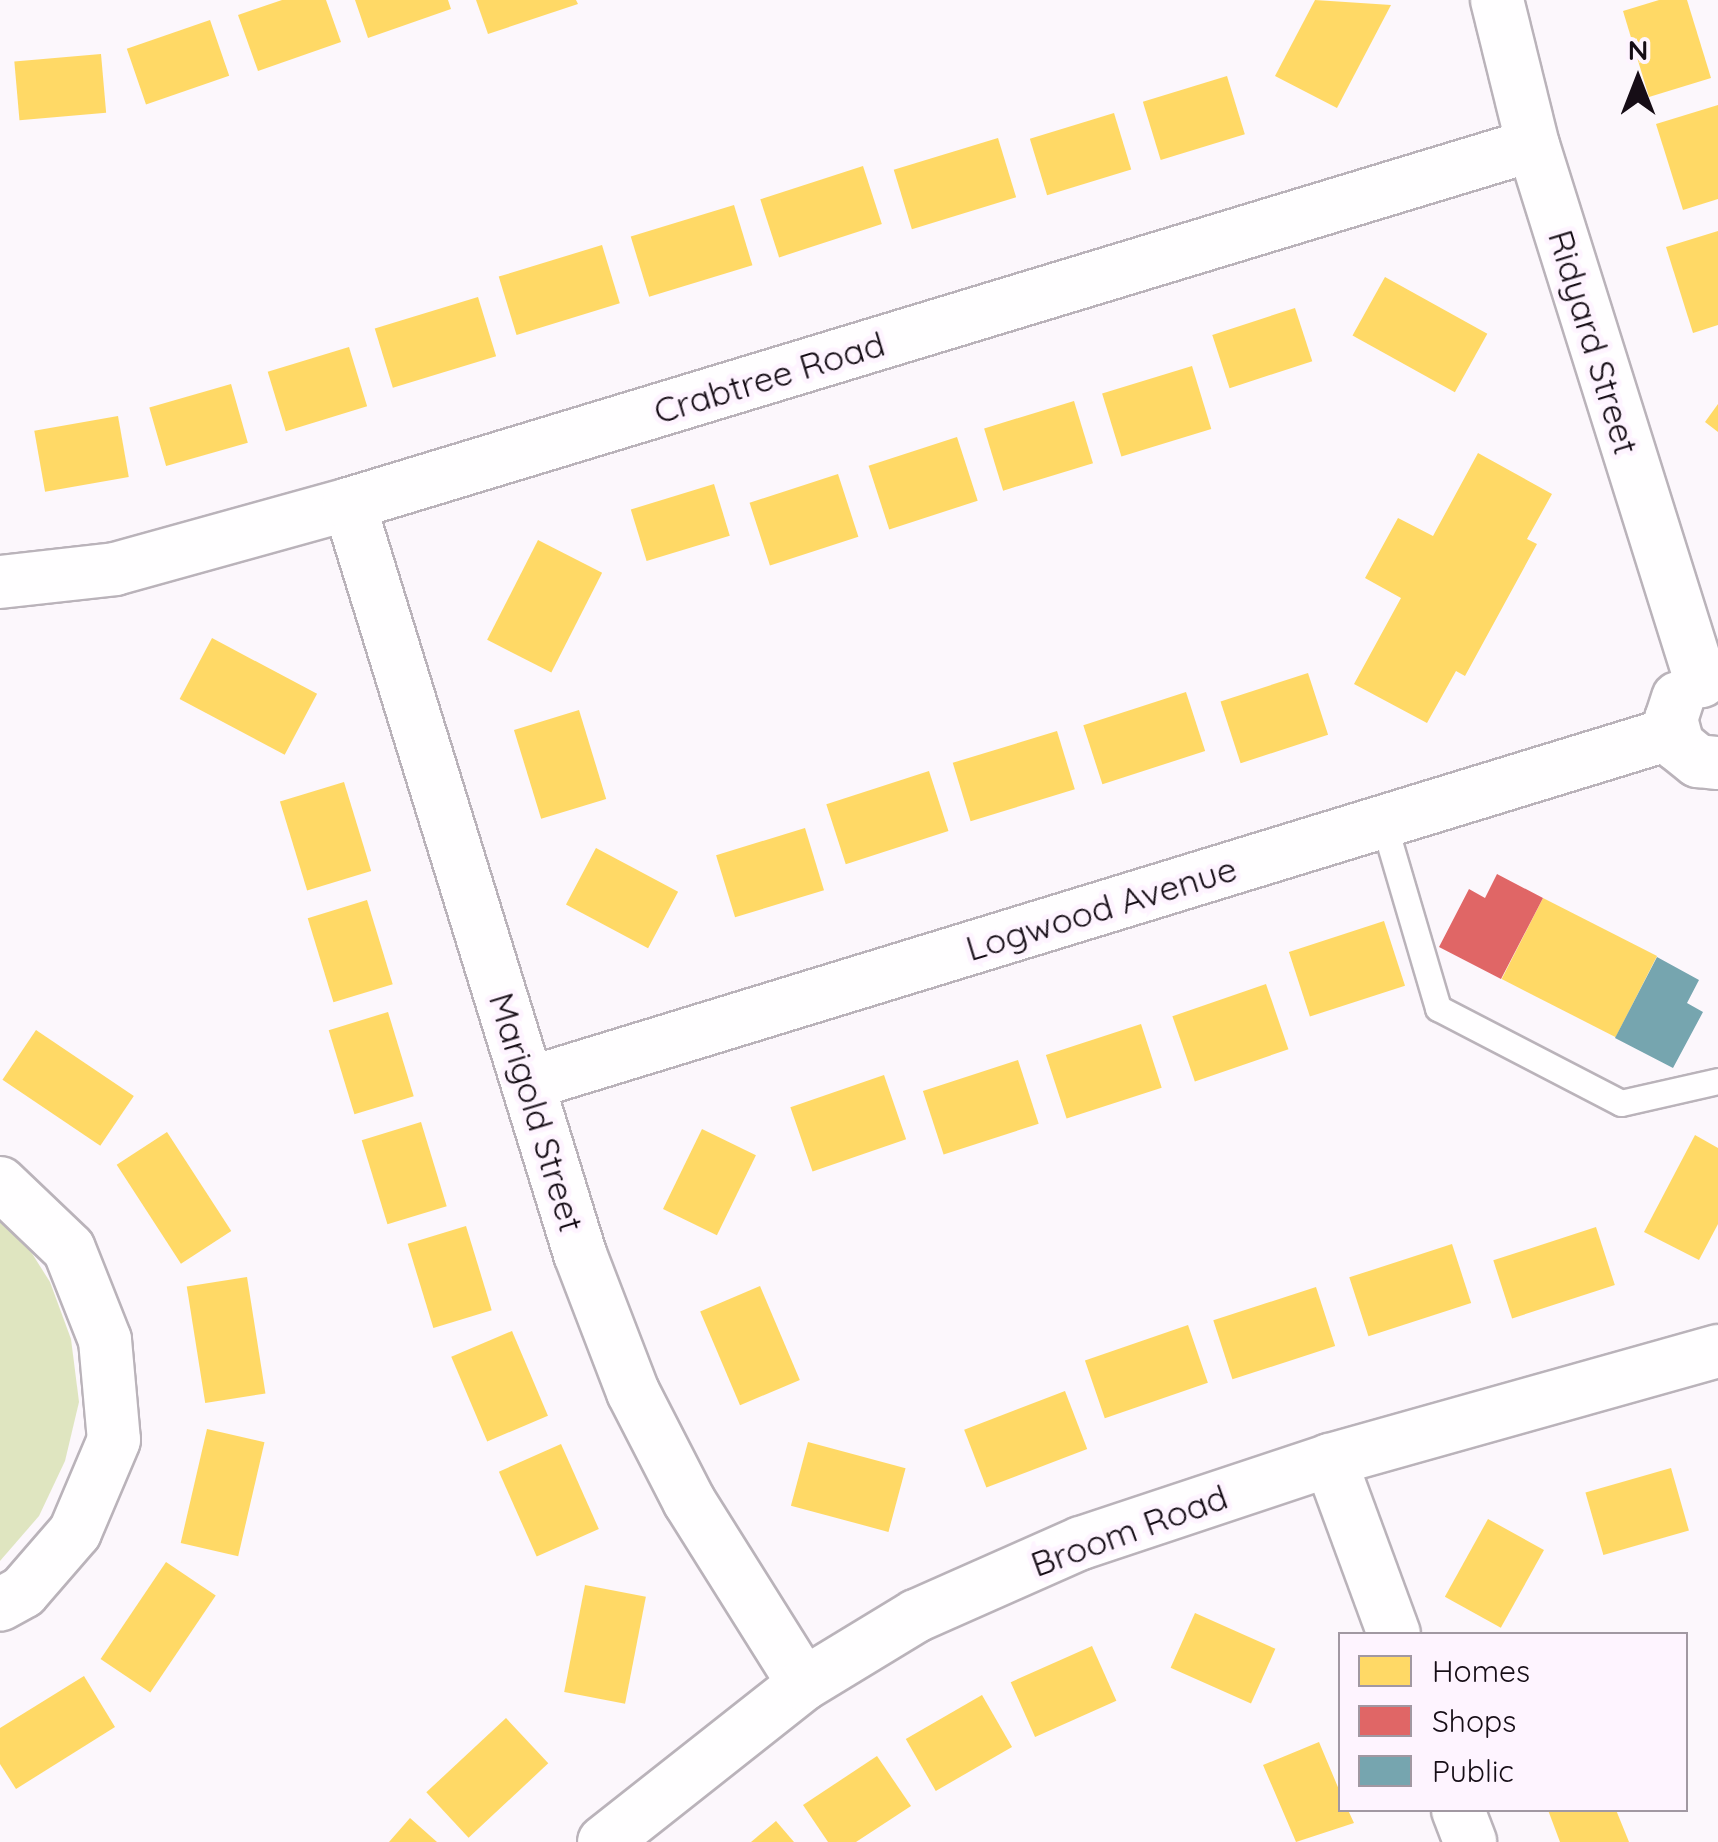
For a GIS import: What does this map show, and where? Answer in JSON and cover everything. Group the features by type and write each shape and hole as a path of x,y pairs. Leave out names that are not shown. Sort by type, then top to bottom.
{"street":[{"name":"Ridyard Street","path":"1497,0 1533,145 1709,680"},
{"name":"Crabtree Road","path":"0,582 115,570 349,504 1533,145"},
{"name":"Marigold Street","path":"349,504 580,1254 633,1392 689,1501 804,1684"},
{"path":"1709,680 1680,696 1672,732 1686,754 1718,763"},
{"name":"Logwood Avenue","path":"530,1084 1672,732"},
{"path":"0,1183 68,1248 104,1340 114,1440 75,1532 23,1592 0,1605"},
{"name":"Broom Road","path":"604,1842 804,1684 916,1616 1081,1543 1330,1460 1718,1350"},
{"path":"1330,1460 1393,1632"},
{"path":"1459,1812 1470,1842"}],"lane":[{"path":"1383,821 1438,1008 1622,1103 1718,1081"}],"green space":[{"path":"0,1220 21,1236 50,1282 71,1339 79,1402 65,1461 39,1516 0,1561"}],"building: Homes":[{"path":"282,0 326,0 341,42 258,71 238,15"},
{"path":"355,0 448,0 451,9 368,38"},
{"path":"476,0 576,0 578,4 488,34"},
{"path":"1315,0 1391,5 1337,108 1275,76"},
{"path":"1659,0 1687,0 1711,78 1649,97 1623,11"},
{"path":"210,20 229,76 146,104 127,49"},
{"path":"101,54 106,113 19,120 14,62"},
{"path":"1227,76 1245,134 1161,160 1143,102"},
{"path":"1718,105 1718,199 1683,210 1656,124"},
{"path":"1114,113 1131,169 1047,195 1030,139"},
{"path":"998,138 1016,197 912,229 894,170"},
{"path":"863,166 882,224 779,257 760,199"},
{"path":"734,205 752,265 649,297 631,237"},
{"path":"1718,231 1718,325 1693,333 1666,247"},
{"path":"602,245 620,303 517,335 499,277"},
{"path":"1385,277 1487,334 1455,392 1353,336"},
{"path":"478,297 496,356 393,388 375,329"},
{"path":"1295,308 1312,361 1230,388 1212,335"},
{"path":"349,347 367,406 286,431 268,372"},
{"path":"1192,366 1211,429 1121,457 1102,393"},
{"path":"231,384 248,443 166,466 149,407"},
{"path":"1074,401 1093,463 1003,491 984,428"},
{"path":"1718,404 1718,432 1705,422"},
{"path":"118,416 129,477 45,492 34,431"},
{"path":"957,437 978,501 889,529 869,466"},
{"path":"1478,453 1552,494 1527,539 1537,544 1465,676 1456,671 1427,723 1354,684 1401,598 1365,578 1398,518 1433,536"},
{"path":"838,474 858,537 770,566 750,503"},
{"path":"714,484 730,536 647,561 631,509"},
{"path":"538,540 602,573 551,672 487,640"},
{"path":"212,638 317,694 285,755 180,699"},
{"path":"1308,673 1328,735 1241,763 1221,701"},
{"path":"1186,692 1205,751 1102,784 1083,725"},
{"path":"579,710 606,799 541,819 514,730"},
{"path":"1057,731 1075,789 971,821 953,763"},
{"path":"929,771 948,831 846,864 826,804"},
{"path":"344,782 371,871 307,891 280,802"},
{"path":"805,828 824,890 735,917 716,855"},
{"path":"596,848 678,892 648,948 566,905"},
{"path":"1543,898 1657,956 1616,1037 1502,979"},
{"path":"367,900 393,984 333,1002 308,918"},
{"path":"1384,921 1405,986 1310,1017 1289,952"},
{"path":"1266,984 1288,1049 1195,1081 1172,1016"},
{"path":"388,1012 414,1096 354,1114 329,1030"},
{"path":"1141,1024 1162,1088 1067,1119 1046,1055"},
{"path":"36,1030 134,1096 100,1146 2,1080"},
{"path":"1018,1060 1039,1124 944,1155 923,1091"},
{"path":"884,1075 906,1139 813,1172 790,1107"},
{"path":"421,1122 447,1206 387,1224 362,1140"},
{"path":"702,1129 756,1155 717,1235 663,1209"},
{"path":"167,1132 231,1231 181,1264 117,1165"},
{"path":"1695,1135 1718,1148 1718,1224 1699,1260 1644,1232"},
{"path":"466,1226 492,1310 433,1328 408,1244"},
{"path":"1596,1227 1615,1285 1512,1318 1493,1260"},
{"path":"1452,1244 1471,1303 1368,1336 1349,1277"},
{"path":"247,1277 265,1394 205,1403 187,1287"},
{"path":"760,1286 800,1380 740,1405 700,1311"},
{"path":"1316,1287 1335,1346 1232,1379 1213,1320"},
{"path":"1188,1325 1208,1383 1105,1418 1085,1360"},
{"path":"512,1331 548,1416 487,1441 451,1357"},
{"path":"1065,1391 1087,1449 986,1488 964,1430"},
{"path":"207,1429 264,1442 238,1556 181,1543"},
{"path":"808,1442 906,1468 888,1532 791,1506"},
{"path":"561,1444 599,1529 537,1557 499,1472"},
{"path":"1671,1468 1689,1530 1603,1555 1585,1493"},
{"path":"1488,1519 1544,1550 1501,1628 1445,1597"},
{"path":"166,1562 216,1596 150,1693 101,1659"},
{"path":"585,1585 646,1597 625,1704 564,1692"},
{"path":"1195,1613 1275,1649 1251,1704 1171,1668"},
{"path":"1092,1646 1116,1701 1035,1737 1011,1682"},
{"path":"84,1676 115,1727 16,1789 0,1764 0,1728"},
{"path":"982,1695 1012,1747 936,1791 906,1739"},
{"path":"506,1718 548,1763 469,1838 426,1792"},
{"path":"1319,1742 1338,1787 1338,1812 1349,1812 1354,1823 1296,1842 1263,1765"},
{"path":"877,1756 911,1806 856,1842 828,1842 803,1805"},
{"path":"1549,1812 1617,1812 1629,1842 1560,1842"},
{"path":"410,1818 437,1842 389,1842"},
{"path":"776,1821 794,1842 751,1842"}],"building: Shops":[{"path":"1497,874 1543,898 1501,979 1439,947 1469,889 1485,898"}],"building: Public":[{"path":"1657,957 1699,980 1687,1003 1703,1012 1673,1068 1615,1038"}]}
